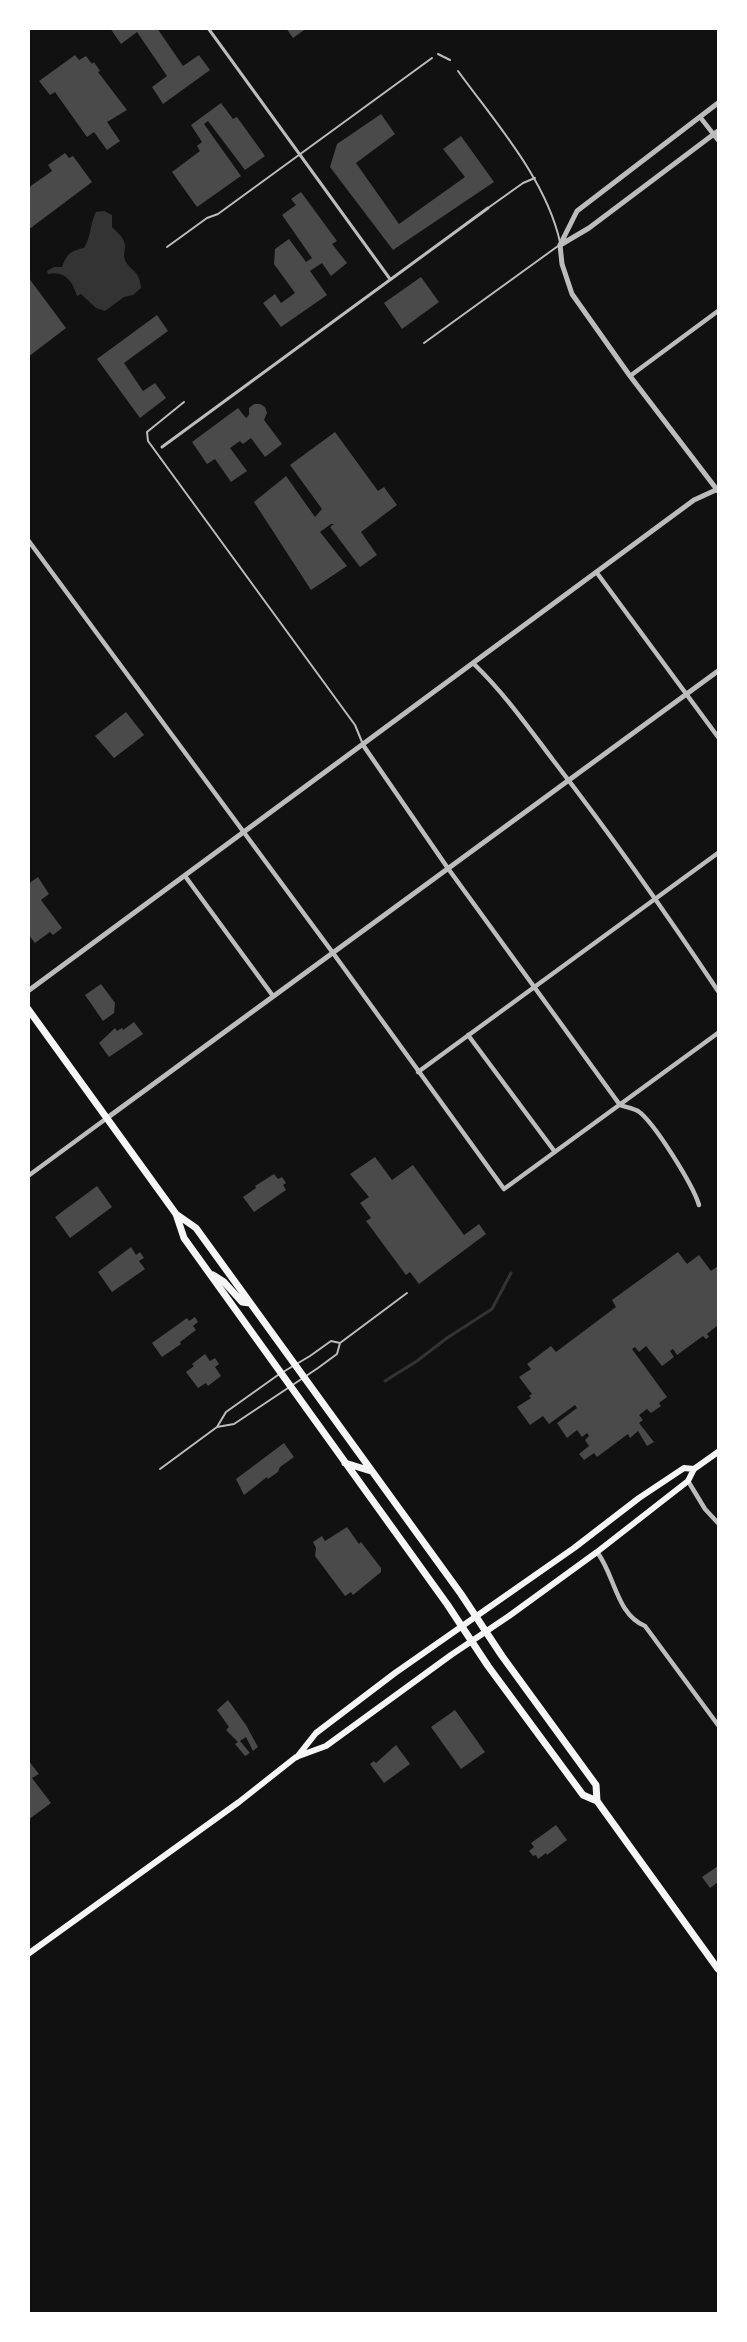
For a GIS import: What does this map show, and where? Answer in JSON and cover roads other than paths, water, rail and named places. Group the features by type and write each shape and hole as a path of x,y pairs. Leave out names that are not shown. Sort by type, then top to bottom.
{"main road":[{"path":"28,1009 176,1214 184,1238 471,1641 583,1795 597,1801 718,1969"},
{"path":"176,1214 196,1228 372,1471 596,1785 597,1801"},
{"path":"208,1272 224,1282 242,1302 250,1303"},
{"path":"296,1758 326,1746 597,1551 688,1481 694,1469 718,1452"},
{"path":"345,1463 372,1471"},
{"path":"28,1954 239,1802 296,1758 316,1733 461,1627 574,1548 639,1498 684,1468 694,1469"}],"street":[{"path":"208,28 390,279"},
{"path":"28,991 694,500 718,490 630,376 572,294 561,264 560,245 577,211 718,103"},
{"path":"700,117 716,133 718,140"},
{"path":"560,245 589,228 716,133"},
{"path":"162,447 488,208"},
{"path":"630,376 718,311"},
{"path":"28,540 504,1189 718,1033"},
{"path":"597,573 718,737"},
{"path":"474,664 491,680 569,780 656,897 718,992"},
{"path":"28,1176 447,867 718,671"},
{"path":"363,745 447,867 620,1105 637,1110 674,1157 695,1191 699,1204"},
{"path":"418,1072 656,897 718,856"},
{"path":"185,876 273,996"},
{"path":"468,1035 555,1152"},
{"path":"688,1481 705,1509 718,1523"},
{"path":"597,1551 629,1616 645,1626 718,1725"}],"lane":[{"path":"438,54 450,60"},
{"path":"167,247 207,218 218,214 432,58"},
{"path":"424,344 560,245 551,213 535,178 458,71"},
{"path":"488,208 523,183 535,178"},
{"path":"184,402 147,432 148,441 355,725 363,745"},
{"path":"217,1427 234,1424 337,1354 340,1343 407,1293"},
{"path":"160,1469 217,1427 226,1412 331,1341 340,1343"}],"waterway":[{"path":"385,1381 492,1309 511,1273"}]}
